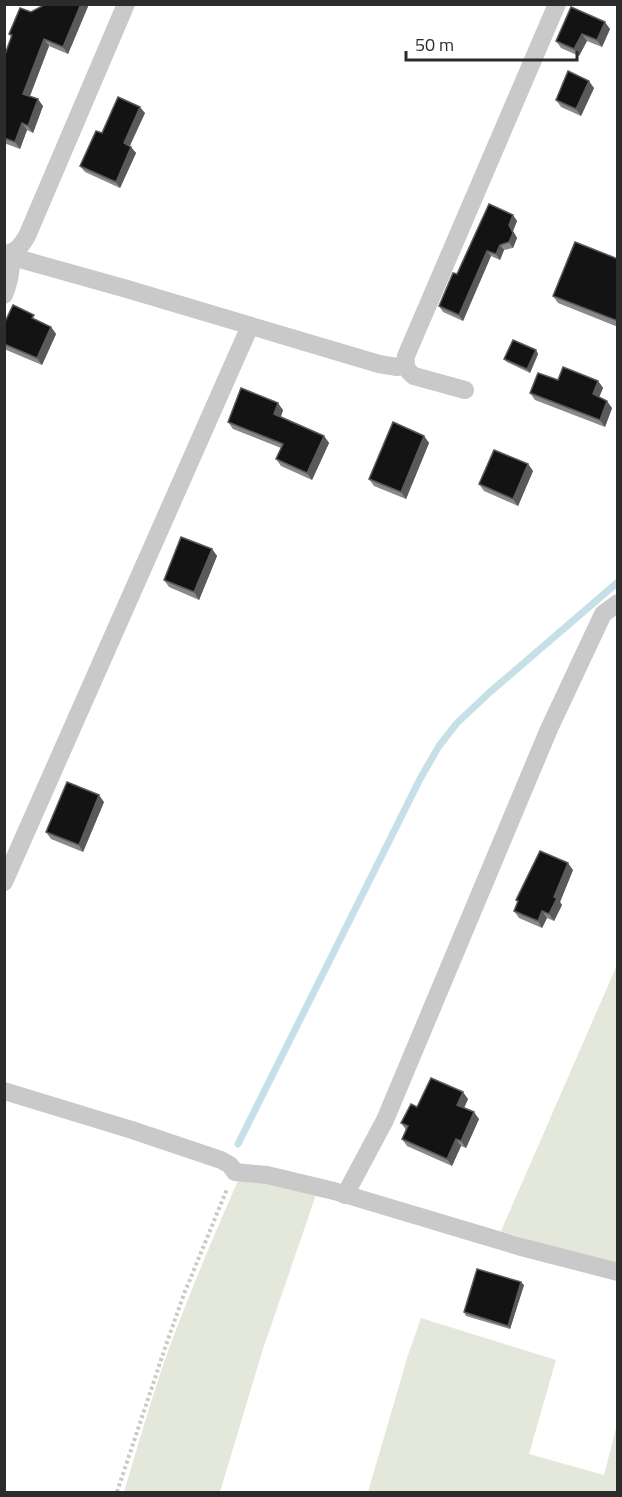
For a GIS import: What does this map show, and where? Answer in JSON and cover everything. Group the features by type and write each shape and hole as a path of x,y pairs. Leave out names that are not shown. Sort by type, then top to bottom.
{"street":[{"path":"8,254 20,247 27,236 126,4"},
{"path":"465,390 414,376 405,364 410,347 557,4"},
{"path":"4,295 12,265 8,254"},
{"path":"8,254 379,364 397,367 405,364"},
{"path":"4,882 250,326"},
{"path":"345,1195 385,1120 549,729 603,614 618,603"},
{"path":"4,1091 221,1160 230,1165 235,1172 267,1174 521,1247 618,1272"}],"path":[{"path":"117,1492 184,1294 221,1200 235,1172"}],"shaded area":[{"path":"617,965 617,1268 501,1231"},
{"path":"240,1176 317,1192 263,1349 220,1492 124,1492 171,1343"},
{"path":"421,1318 556,1360 529,1454 604,1475 617,1424 617,1492 368,1492"}],"building":[{"path":"46,4 81,4 63,47 44,39 23,94 38,99 28,126 22,123 15,142 4,138 4,57 12,35 9,34 20,8 31,12"},
{"path":"571,7 605,22 597,40 582,34 574,49 556,41"},
{"path":"568,71 589,81 576,109 556,100"},
{"path":"118,97 140,107 124,143 131,147 116,182 80,166 96,131 102,133"},
{"path":"489,204 513,215 509,225 513,233 509,242 500,245 496,254 487,251 459,315 439,306 453,273 457,274"},
{"path":"575,242 618,259 618,321 553,296"},
{"path":"13,305 34,315 32,318 51,327 37,358 4,344 4,324"},
{"path":"513,340 536,350 527,369 504,359"},
{"path":"563,367 598,381 593,394 607,401 600,420 530,393 538,373 558,380"},
{"path":"241,388 278,403 274,414 324,436 307,473 276,459 283,444 228,422"},
{"path":"393,422 424,436 401,492 369,479"},
{"path":"494,450 528,464 513,499 479,484"},
{"path":"181,537 212,549 194,592 164,580"},
{"path":"67,782 99,795 79,845 46,832"},
{"path":"540,851 568,863 554,897 557,898 549,914 542,911 538,921 514,911 518,901 516,900"},
{"path":"431,1078 463,1092 457,1105 474,1112 461,1141 456,1139 447,1159 402,1139 408,1126 401,1123 411,1104 417,1107"},
{"path":"477,1269 521,1282 508,1326 464,1312"}],"waterway":[{"path":"238,1144 420,779 439,746 457,723 490,692 618,582"}]}
